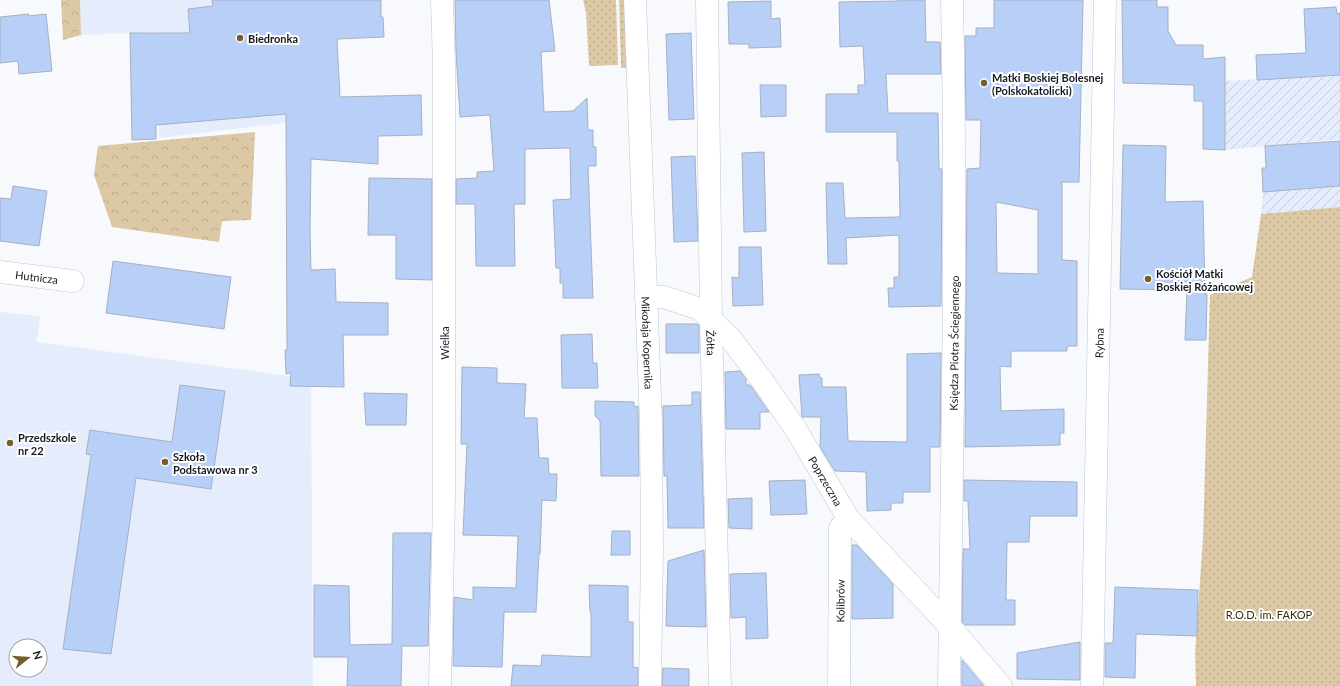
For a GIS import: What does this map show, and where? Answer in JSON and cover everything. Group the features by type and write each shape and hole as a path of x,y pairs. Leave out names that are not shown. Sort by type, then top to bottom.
{"street":[{"name":"Wielka","path":"440,686 444,498 444,65 442,0"},
{"name":"Mikołaja Kopernika","path":"635,0 651,423 652,548 650,686"},
{"name":"Żółta","path":"707,0 720,686"},
{"name":"Księdza Piotra Ściegiennego","path":"949,686 953,423 954,215 952,0"},
{"name":"Rybna","path":"1092,686 1104,0"},
{"name":"Hutnicza","path":"0,272 73,281"},
{"name":"Poprzeczna","path":"646,297 664,297 700,309 731,339 762,380 795,428 848,518 950,627 1001,686"},
{"name":"Kolibrów","path":"839,686 840,528 848,518"}],"shaded area":[{"path":"80,0 307,0 309,120 159,138 157,32 81,35"},
{"path":"1340,75 1340,139 1224,150 1225,81"},
{"path":"1340,186 1340,207 1261,214 1263,192"},
{"name":"Szkoła Podstawowa nr 3","path":"0,312 40,316 37,342 311,379 313,686 0,686"}],"green space":[{"path":"61,0 80,0 81,35 63,40"},
{"path":"583,0 616,0 618,65 589,66 586,12"},
{"path":"619,0 625,0 627,68 621,68"},
{"path":"255,132 251,220 222,221 219,242 112,227 94,175 98,146"},
{"name":"R.O.D. im. FAKOP","path":"1340,207 1340,686 1196,686 1195,653 1203,538 1210,295 1252,277 1261,214"}],"building":[{"path":"212,0 381,0 381,17 383,17 384,37 337,39 340,97 421,95 422,135 378,136 378,164 311,159 311,270 335,269 336,302 388,303 388,335 343,335 344,387 290,386 291,373 286,374 286,114 156,125 156,139 132,140 130,33 190,33 188,9 213,6"},
{"path":"455,0 549,0 555,51 541,52 544,112 573,111 587,98 588,130 593,130 593,147 596,147 596,166 588,166 593,298 563,298 563,283 560,283 560,268 556,268 553,200 571,199 570,148 525,149 525,204 514,204 515,266 476,266 475,204 456,204 456,179 477,178 477,172 494,171 490,115 460,117 456,52"},
{"path":"925,0 926,42 940,42 941,74 886,74 888,113 938,113 939,169 942,169 941,306 889,307 888,288 894,288 894,277 899,277 899,235 846,238 847,264 828,264 826,183 843,183 845,218 900,217 897,132 826,132 826,94 858,94 858,85 865,85 863,46 840,47 839,2"},
{"path":"994,0 1083,0 1079,182 1062,182 1062,260 1077,261 1077,346 1067,346 1067,351 1011,351 1011,367 1000,366 1001,411 1064,409 1064,433 1060,433 1060,445 965,447 967,169 980,168 981,120 966,120 965,36 976,36 976,28 994,28","holes":["996,202 1038,210 1038,274 997,273"]},
{"path":"1122,0 1157,0 1157,7 1168,7 1168,31 1176,45 1203,45 1203,59 1225,57 1225,150 1203,149 1203,101 1194,101 1194,85 1123,83"},
{"path":"771,1 771,19 780,18 781,47 749,48 749,44 729,44 728,2"},
{"path":"1336,7 1337,14 1340,13 1340,75 1257,80 1256,55 1306,53 1304,9"},
{"path":"29,14 28,16 46,14 52,71 19,74 18,61 0,63 0,17"},
{"path":"691,33 694,119 669,120 666,34"},
{"path":"760,85 786,85 786,116 761,117"},
{"path":"1340,141 1340,186 1263,192 1262,168 1266,168 1265,146"},
{"path":"1123,145 1166,146 1165,202 1203,201 1205,294 1207,294 1206,340 1185,340 1187,290 1120,289"},
{"path":"764,152 766,231 744,232 742,153"},
{"path":"695,156 698,241 674,242 671,157"},
{"path":"369,178 432,179 432,280 396,279 396,235 368,235"},
{"path":"13,186 47,191 39,246 0,241 0,198 11,199"},
{"path":"739,247 761,247 763,305 733,306 732,277 739,278"},
{"path":"113,261 231,277 224,329 106,313"},
{"path":"666,324 699,325 699,353 666,353"},
{"path":"592,334 593,363 597,363 598,388 562,388 561,335"},
{"path":"941,353 940,447 930,447 930,492 903,492 903,503 891,503 891,510 867,511 866,472 835,471 820,447 821,417 802,417 799,375 819,374 820,378 822,378 822,387 846,387 848,441 907,442 907,354"},
{"path":"462,367 497,368 497,383 526,384 524,418 537,418 539,458 548,458 549,474 557,474 556,501 542,500 536,612 504,612 502,667 453,666 454,597 473,600 473,587 516,588 518,536 463,535 467,444 461,444"},
{"path":"740,371 746,379 746,385 750,385 769,412 760,412 760,429 726,429 725,372"},
{"path":"180,385 225,391 211,489 136,478 111,654 63,649 91,455 86,454 90,430 172,442"},
{"path":"692,392 700,392 704,528 668,528 667,476 664,476 663,406 692,405"},
{"path":"364,393 407,394 406,425 366,425"},
{"path":"595,401 634,402 634,407 638,406 639,476 601,476 600,421 595,416"},
{"path":"805,480 807,514 771,515 769,481"},
{"path":"964,480 1077,482 1077,516 1030,516 1029,542 1007,542 1006,600 1015,600 1015,625 965,625 962,622 963,549 970,549 968,501 964,501"},
{"path":"752,498 752,529 729,528 728,499"},
{"path":"612,531 630,531 630,555 611,555"},
{"path":"393,533 431,533 428,646 402,646 401,686 347,686 348,657 314,657 314,585 349,586 350,645 392,644"},
{"path":"852,545 857,545 893,584 893,618 852,619"},
{"path":"704,550 706,627 666,626 668,561"},
{"path":"766,573 768,638 746,639 746,617 731,618 730,574"},
{"path":"589,585 628,586 628,622 633,622 633,667 638,668 638,686 511,686 513,665 541,666 542,655 591,657 591,612"},
{"path":"1115,587 1198,590 1197,636 1136,634 1135,678 1105,677 1105,643 1113,643"},
{"path":"1080,642 1080,680 1017,679 1017,653"},
{"path":"962,660 984,686 962,686"},
{"path":"663,668 689,669 689,686 662,686"}],"place":[{"name":"Biedronka","path":"240,38"},
{"name":"Matki Boskiej Bolesnej (Polskokatolicki)","path":"984,83"},
{"name":"Kościół Matki Boskiej Różańcowej","path":"1148,279"},
{"name":"Przedszkole nr 22","path":"10,443"},
{"name":"Szkoła Podstawowa nr 3","path":"165,462"}]}
